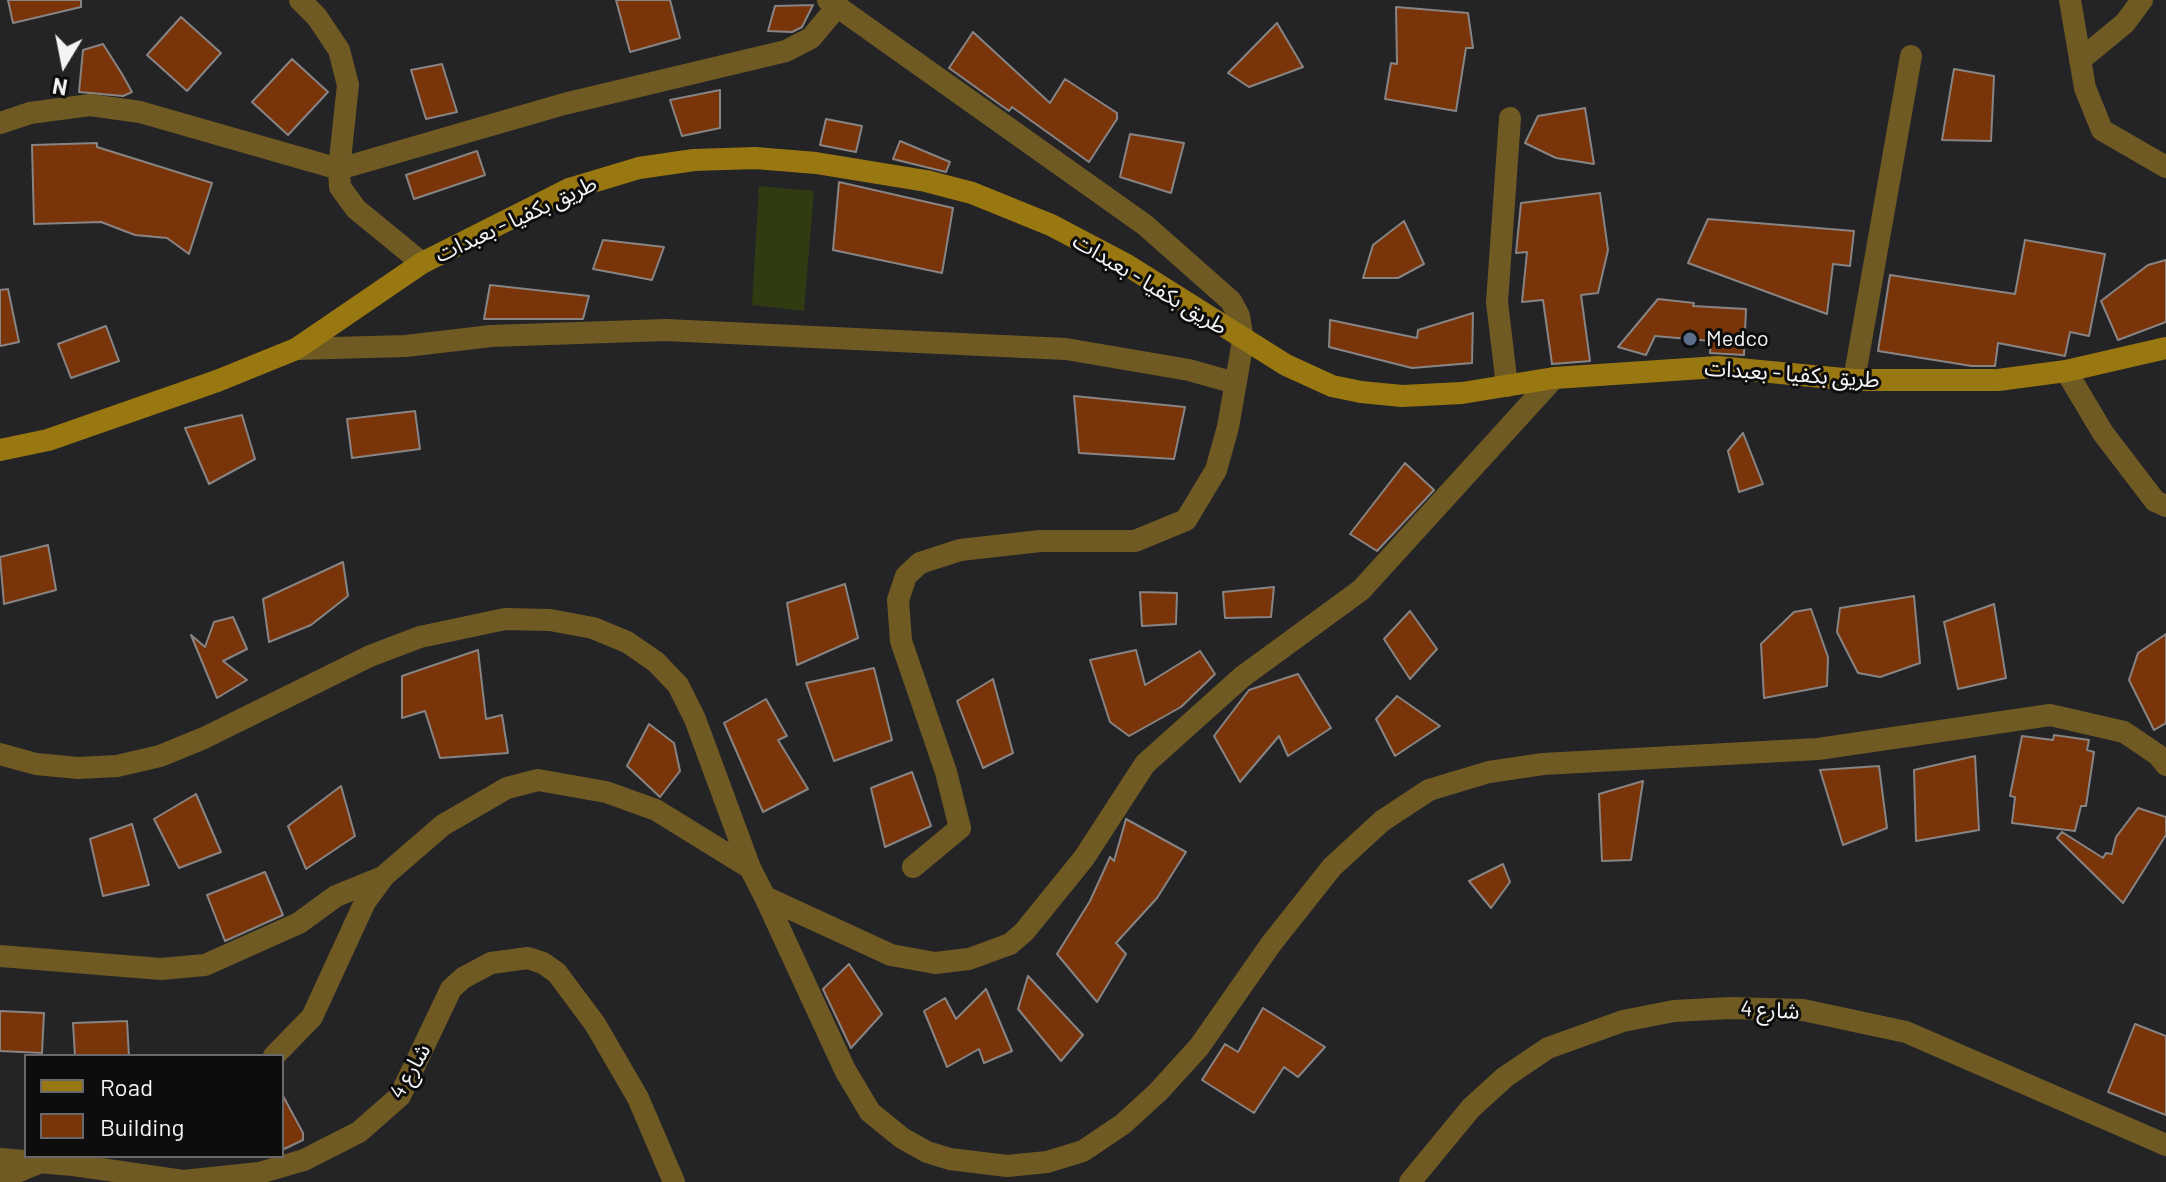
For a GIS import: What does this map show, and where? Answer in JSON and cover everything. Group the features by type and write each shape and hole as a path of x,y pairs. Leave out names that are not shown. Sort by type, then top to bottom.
{"main road":[{"name":"طريق بكفيا - بعبدات","path":"0,450 75,430 217,381 296,349 422,263 569,189 639,168 709,159 755,158 816,163 926,181 1014,209 1127,265 1243,341 1332,386 1361,392 1402,396 1507,386 1554,378 1718,367 1854,380 1984,381 2066,371 2166,348"}],"street":[{"path":"300,0 317,17 339,50 348,85 339,169 340,187 356,209 422,263"},
{"path":"2070,0 2085,88 2102,130 2166,167"},
{"path":"2080,60 2125,23 2142,0"},
{"path":"0,123 30,113 90,105 140,112 339,169 564,104 786,51 811,38 833,4 1145,225 1231,301 1239,316 1243,341 1216,470 1186,520 1135,541 1040,541 960,550 920,563 906,576 898,600 901,641 946,772 960,828 913,867"},
{"path":"1854,380 1911,56"},
{"path":"1507,386 1497,302 1510,118"},
{"path":"296,349 406,346 491,336 666,330 1066,349 1189,370 1235,383"},
{"path":"2066,371 2103,433 2155,501 2166,506"},
{"path":"765,897 862,943 911,959 935,963 969,959 1010,944 1049,904 1084,858 1145,764 1242,677 1361,590 1554,378"},
{"path":"0,754 36,764 78,768 117,766 160,756 370,656 420,637 505,619 550,620 593,628 627,642 656,662 678,685 695,719 750,868 845,1070 870,1112 902,1138 927,1152 978,1164 1047,1162 1083,1151 1123,1124 1158,1092 1199,1047 1271,944 1332,867 1382,821 1429,790 1489,772 1543,764 1818,749 2050,715 2124,732 2158,755 2166,765"},
{"path":"276,1054 312,1017 365,902 384,876 401,858 470,807 507,788 538,780 606,792 656,810 750,868"},
{"path":"0,956 161,969 205,965 299,923 336,896 384,876"},
{"name":"شارع 4","path":"0,1159 114,1170 183,1181 224,1179 289,1164 333,1147 359,1132 400,1096 451,989 463,978 491,963 528,958 557,973 595,1024 638,1098 674,1182"},
{"name":"شارع 4","path":"1410,1182 1471,1108 1505,1077 1548,1048 1623,1021 1674,1011 1730,1008 1803,1010 1906,1032 2166,1145"},
{"path":"114,1170 129,1158"},
{"path":"0,1179 37,1164"}],"green space":[{"path":"759,186 814,191 804,311 752,305"}],"building":[{"path":"8,0 81,0 81,7 13,23"},
{"path":"616,0 670,0 680,38 630,52"},
{"path":"813,5 802,27 792,32 768,31 775,6"},
{"path":"1396,7 1468,13 1473,48 1466,48 1456,111 1385,99 1391,63 1397,64"},
{"path":"181,17 221,53 187,91 147,55"},
{"path":"1277,23 1303,67 1249,87 1228,73"},
{"path":"973,32 1050,103 1065,79 1117,113 1117,119 1089,162 1012,107 1009,111 949,68"},
{"path":"103,44 132,92 123,96 79,92 83,50"},
{"path":"292,59 328,92 288,135 252,102"},
{"path":"442,64 457,112 426,119 411,70"},
{"path":"1954,69 1994,76 1991,141 1942,140"},
{"path":"720,90 720,128 682,136 670,100"},
{"path":"1585,108 1594,164 1556,158 1525,143 1538,116"},
{"path":"826,119 862,126 856,152 820,145"},
{"path":"1130,134 1184,143 1171,193 1120,177"},
{"path":"900,141 950,162 946,172 893,159"},
{"path":"97,143 97,147 212,183 189,254 167,238 135,235 101,222 34,224 32,145"},
{"path":"477,151 485,175 414,199 406,175"},
{"path":"839,182 953,208 942,273 833,250"},
{"path":"1600,193 1608,250 1598,293 1581,295 1590,361 1552,364 1543,300 1522,302 1527,252 1516,253 1521,203"},
{"path":"1708,219 1854,231 1850,266 1833,264 1827,314 1688,263"},
{"path":"1404,221 1424,264 1398,278 1363,278 1373,245"},
{"path":"603,240 664,247 652,280 593,269"},
{"path":"2025,240 2105,254 2089,336 2070,332 2065,356 1998,343 1995,366 1972,366 1878,351 1890,275 2015,294"},
{"path":"2166,260 2166,322 2118,340 2101,301 2148,265"},
{"path":"490,285 589,296 583,319 484,319"},
{"path":"8,289 19,342 0,346 0,290"},
{"path":"1658,299 1694,303 1693,306 1746,309 1744,355 1710,353 1711,341 1655,336 1646,355 1618,347"},
{"path":"1473,313 1472,363 1412,368 1329,347 1330,320 1417,338 1418,330"},
{"path":"106,326 119,361 71,378 58,344"},
{"path":"1074,396 1185,407 1174,459 1079,453"},
{"path":"415,411 420,449 352,458 347,419"},
{"path":"242,415 255,459 209,484 185,428"},
{"path":"1743,433 1763,484 1739,492 1728,451"},
{"path":"1405,463 1434,490 1377,551 1350,534"},
{"path":"48,545 56,590 4,604 0,557"},
{"path":"343,562 348,596 311,625 269,642 263,599"},
{"path":"845,584 858,638 797,665 787,603"},
{"path":"1274,587 1271,617 1225,618 1223,592"},
{"path":"1140,592 1177,593 1176,624 1142,626"},
{"path":"1914,596 1920,663 1880,677 1858,673 1837,632 1840,608"},
{"path":"1994,604 2006,678 1958,689 1944,622"},
{"path":"1811,609 1828,657 1827,686 1764,698 1761,644 1794,612"},
{"path":"1410,611 1437,649 1410,679 1384,639"},
{"path":"233,617 247,649 223,661 247,680 217,698 191,635 205,647 214,622"},
{"path":"2166,634 2166,723 2154,730 2129,680 2138,653"},
{"path":"478,650 486,719 502,715 508,753 440,758 425,711 402,718 402,676"},
{"path":"1136,650 1145,685 1200,651 1215,674 1181,707 1129,736 1110,722 1090,660"},
{"path":"874,668 892,740 834,761 806,683"},
{"path":"1298,674 1331,728 1288,756 1279,736 1240,782 1214,736 1249,690"},
{"path":"993,679 1013,753 983,768 957,701"},
{"path":"1397,696 1440,726 1395,756 1376,719"},
{"path":"766,699 787,736 778,740 808,789 763,812 724,723"},
{"path":"649,724 674,743 680,771 660,797 627,766"},
{"path":"2054,735 2089,740 2087,750 2094,752 2086,806 2081,806 2075,831 2012,823 2015,797 2010,796 2022,736 2053,740"},
{"path":"1975,756 1979,830 1916,841 1914,770"},
{"path":"1879,766 1887,828 1843,845 1820,770"},
{"path":"912,772 931,826 885,847 871,788"},
{"path":"1643,781 1631,860 1602,861 1599,794"},
{"path":"341,786 355,836 306,869 288,826"},
{"path":"196,794 221,852 179,868 154,819"},
{"path":"2138,808 2166,817 2166,835 2123,903 2057,838 2062,832 2103,858 2106,853 2112,854 2116,837"},
{"path":"1126,819 1186,852 1157,898 1116,943 1126,954 1097,1002 1057,954 1090,901 1110,857 1114,861"},
{"path":"132,824 149,885 103,896 90,839"},
{"path":"1503,864 1510,882 1491,908 1469,881"},
{"path":"265,872 283,915 225,941 207,895"},
{"path":"849,964 882,1014 851,1048 823,989"},
{"path":"1028,976 1083,1035 1061,1061 1018,1009"},
{"path":"986,989 1012,1051 984,1063 979,1049 947,1067 924,1011 945,998 956,1019"},
{"path":"1263,1008 1325,1047 1298,1077 1284,1067 1254,1113 1202,1080 1225,1044 1238,1052"},
{"path":"0,1011 44,1013 42,1053 0,1051"},
{"path":"127,1021 129,1054 75,1054 73,1023"},
{"path":"2135,1024 2166,1036 2166,1115 2108,1092"},
{"path":"284,1098 303,1133 303,1140 284,1149"}],"place":[{"name":"Medco","path":"1690,339"}]}
